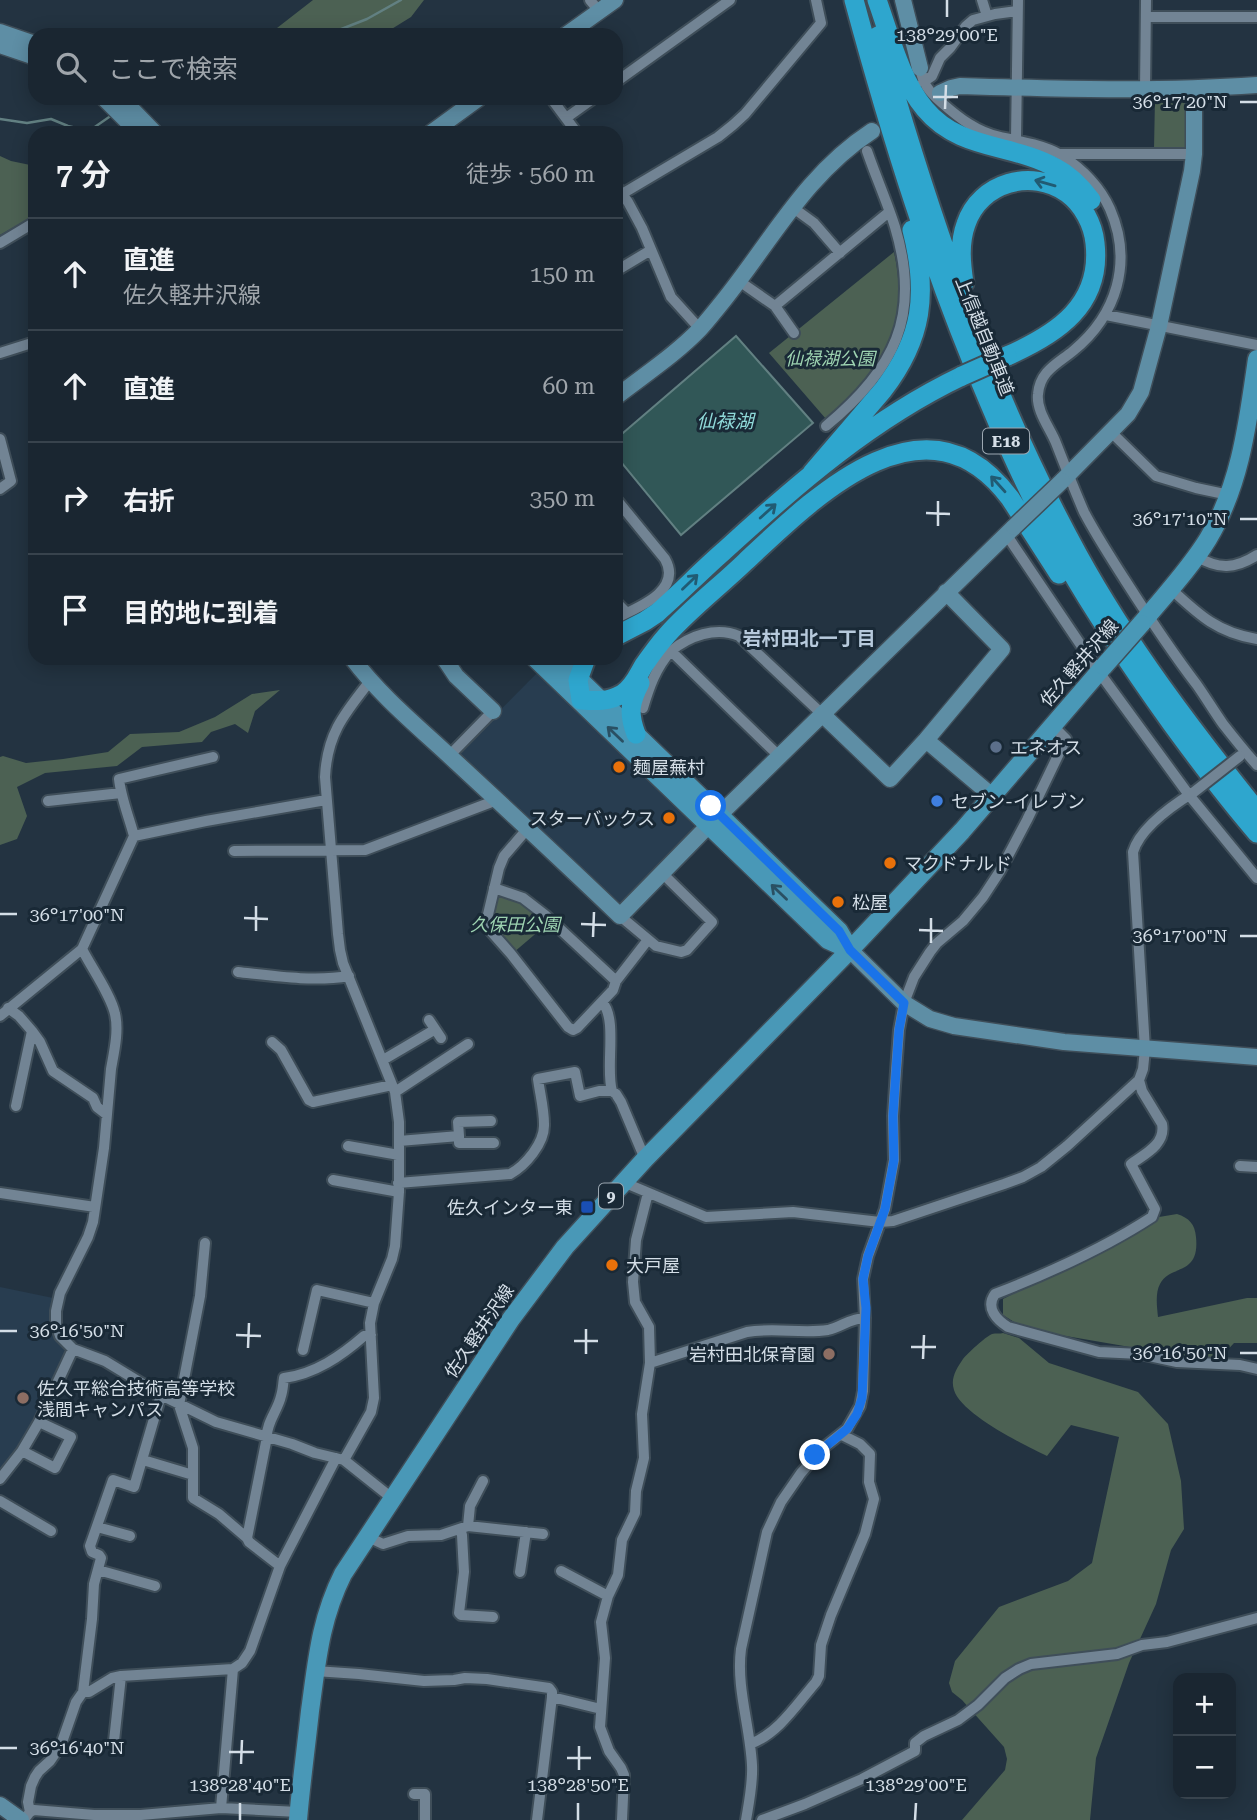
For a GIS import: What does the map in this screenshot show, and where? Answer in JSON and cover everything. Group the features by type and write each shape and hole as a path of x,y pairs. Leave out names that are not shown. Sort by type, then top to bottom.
{"highway":[{"path":"812,472 894,376 908,352 919,313 920,283 915,242 853,0"},
{"name":"上信越自動車道","path":"853,0 920,222 947,299 986,396 1032,497 1104,626 1201,764 1257,832"},
{"name":"上信越自動車道","path":"868,0 898,108 941,243 983,354 1043,488 1116,619 1211,754 1257,811"},
{"path":"623,632 657,613 812,472 890,416 925,394 964,381 1059,341 1070,333 1095,303 1104,278 1107,252 1102,226 1091,199 1075,182 1056,168 1023,155 966,139 936,120 920,103 908,83 877,0"},
{"path":"1009,361 1072,316 1085,298 1093,278 1096,250 1091,225 1074,198 1045,182 1010,182 982,198 965,226 961,260 973,314 1043,488"},
{"path":"785,525 824,482 855,454 964,381"},
{"path":"636,734 631,719 631,705 663,651 672,629 816,499 883,458 911,450 941,451 967,459 980,466 1002,487 1094,624 1153,697"},
{"path":"583,665 578,680 580,700 602,701 617,697 628,690 663,651"}],"main road":[{"name":"佐久軽井沢線","path":"298,1816 320,1640 328,1606 343,1574 533,1288 565,1247 623,1182 850,950 962,831 1171,589 1196,556 1215,526 1229,495 1245,438 1257,359"},
{"path":"542,665 715,820"},
{"path":"564,665 636,734 828,940 850,950"}],"street":[{"path":"573,28 595,6 615,0"},
{"path":"623,77 730,0"},
{"path":"623,188 718,137 746,114 821,23 816,0"},
{"path":"903,0 921,75 936,97 962,121 998,136 1016,139 1059,154 1083,172 1103,195 1121,244 1121,265 1116,285 1106,315 1097,328 1075,350 1048,370 1041,382 1039,408 1052,433 1065,478 1144,620 1243,754 1257,765"},
{"path":"982,0 987,16"},
{"path":"1144,90 1146,0"},
{"path":"921,75 932,76 940,58 973,20 1018,6 1016,139"},
{"path":"1146,17 1257,17"},
{"path":"0,32 28,42"},
{"path":"0,45 28,55"},
{"path":"940,93 960,86 1144,90 1257,85"},
{"path":"620,916 1128,414 1141,392 1159,326 1192,171 1194,89"},
{"path":"117,105 137,125"},
{"path":"441,126 470,105"},
{"path":"556,105 572,126"},
{"path":"566,118 584,105"},
{"path":"623,391 700,329 739,281 792,207 825,168 872,131"},
{"path":"825,426 861,394 886,361 898,335 905,306 905,277 899,245 867,151"},
{"path":"1059,154 1194,154"},
{"path":"623,197 652,250 671,297 700,329"},
{"path":"792,207 814,223 840,253"},
{"path":"775,306 889,212"},
{"path":"0,243 28,226"},
{"path":"623,267 652,250"},
{"path":"739,281 775,306 794,333"},
{"path":"1106,315 1257,345"},
{"path":"0,353 28,344"},
{"path":"1111,432 1156,476 1229,495"},
{"path":"0,439 11,481 0,489"},
{"path":"623,508 665,559 669,572 668,580 657,597 623,615"},
{"path":"1010,531 1102,669 1192,794 1257,878"},
{"path":"1196,556 1223,566 1235,565 1257,555"},
{"path":"1171,589 1214,625 1234,634 1257,639"},
{"path":"663,651 710,632 721,631 739,636 890,779 1002,649 946,592"},
{"path":"623,609 627,613"},
{"path":"643,708 665,657 663,651"},
{"path":"663,651 779,756"},
{"path":"357,665 370,681 620,916 656,946 681,952 687,950 712,922 663,874"},
{"path":"449,665 456,676 493,711 449,756"},
{"path":"83,1692 89,1692 112,1678 121,1676 233,1670 242,1663 250,1651 280,1566 340,1459 350,1452 373,1405 375,1392 370,1323 374,1303 392,1259 397,1228 398,1110 383,1060 344,963 338,934 326,800 326,763 331,739 347,711 370,681"},
{"path":"746,1820 753,1774 740,1660 767,1532 781,1502 801,1472 823,1448 842,1435 857,1414 862,1398 865,1318 863,1279 868,1256 885,1209 894,1160 893,1116 899,1030 904,1003 914,977 937,943 963,921 1000,871 1066,739 1052,725"},
{"path":"926,740 991,795"},
{"path":"623,1182 706,1217 793,1212 880,1222 893,1221 935,1208 1023,1177 1052,1160 1139,1080 1143,1069 1145,1049 1133,852 1136,843 1150,826 1257,745"},
{"path":"4,1012 82,949 134,836 119,779 213,757"},
{"path":"48,802 121,793"},
{"path":"134,836 326,800"},
{"path":"234,851 365,850 497,800"},
{"path":"528,828 504,856 486,923 568,1027 573,1030 577,1028 602,1002 648,940"},
{"path":"494,888 523,898 616,981"},
{"path":"82,949 110,1000 115,1014 116,1042 95,1207 88,1237 60,1293 55,1311 60,1336 73,1349 105,1361 179,1405 216,1422 340,1459 393,1499"},
{"path":"850,950 904,1003 930,1019 954,1026 1052,1041 1257,1057"},
{"path":"238,972 307,978 349,976"},
{"path":"602,1002 608,1010 611,1040 609,1075 612,1091 621,1102 645,1159"},
{"path":"4,1012 19,1016 40,1042 52,1071 93,1098 97,1107 106,1114"},
{"path":"383,1060 435,1029"},
{"path":"16,1105 32,1031"},
{"path":"272,1042 281,1050 309,1100 313,1102 393,1088 468,1044"},
{"path":"333,1180 399,1187 510,1174 519,1170 527,1161 543,1133 545,1125 538,1079 575,1072 580,1096 612,1091"},
{"path":"1139,1080 1142,1091 1163,1129 1156,1146 1130,1164 1154,1209 1152,1217 1108,1243 995,1294 991,1307 999,1321 1008,1327 1099,1352 1140,1354 1177,1362 1240,1365 1257,1369"},
{"path":"491,1121 458,1122 458,1136 459,1143 494,1143"},
{"path":"399,1141 458,1136"},
{"path":"348,1146 399,1155"},
{"path":"1240,1166 1257,1167"},
{"path":"0,1194 95,1207"},
{"path":"622,1820 624,1775 609,1751 600,1727 605,1677 601,1622 608,1596 618,1575 622,1540 635,1513 636,1490 644,1458 642,1414 650,1363 649,1327 635,1302 633,1282 636,1240 649,1194"},
{"path":"205,1243 200,1296 179,1405 193,1448 193,1498 219,1514 247,1538 248,1542 280,1566"},
{"path":"309,1343 317,1290 374,1303"},
{"path":"650,1363 761,1329 827,1330 856,1318 865,1318"},
{"path":"247,1538 267,1430 282,1395 285,1378 303,1375 323,1366 364,1336 371,1335"},
{"path":"0,1479 22,1451 39,1422 73,1349"},
{"path":"25,1817 31,1786 39,1771 61,1745 76,1702 83,1692 92,1619 93,1584 100,1557 90,1548 113,1480 134,1487 161,1395"},
{"path":"22,1451 55,1468 71,1437 39,1422"},
{"path":"750,1744 764,1738 785,1719 816,1682 820,1669 821,1645 865,1534 874,1499 869,1482 870,1454 860,1444 842,1435"},
{"path":"143,1460 193,1475"},
{"path":"483,1481 470,1506 462,1535 464,1572 459,1613 494,1617"},
{"path":"0,1501 51,1531"},
{"path":"97,1527 130,1536"},
{"path":"368,1537 383,1544 408,1536 441,1535 464,1528 544,1534"},
{"path":"520,1572 526,1532"},
{"path":"98,1570 155,1586"},
{"path":"569,1571 608,1596"},
{"path":"762,1820 862,1779 915,1751 915,1743 968,1713 1005,1678 1019,1669 1045,1662 1118,1654 1142,1645 1167,1642 1257,1618"},
{"path":"221,1808 233,1670"},
{"path":"315,1671 424,1681 487,1679 549,1688 552,1697 537,1820"},
{"path":"114,1741 121,1676"},
{"path":"552,1697 601,1709"},
{"path":"424,1794 425,1820"},
{"path":"0,1805 25,1817"},
{"path":"25,1817 34,1810 94,1815 141,1815 221,1808 298,1816"}],"shaded area":[{"path":"537,673 694,825 694,832 627,903 616,903 459,759 458,753"},
{"name":"佐久平総合技術高等学校 浅間キャンパス","path":"0,1287 53,1298 51,1314 66,1350 31,1430 0,1475"}],"green space":[{"path":"313,0 424,0 411,17 393,28 277,28"},
{"path":"1155,98 1181,98 1186,104 1186,147 1183,149 1154,149"},
{"path":"0,156 28,165 28,219 0,235"},
{"name":"仙禄湖公園","path":"894,252 899,290 898,308 889,342 881,359 859,390 826,419 769,353"},
{"path":"280,690 255,711 248,733 235,724 211,732 202,742 142,747 117,766 45,773 17,787 27,816 17,839 0,845 0,757 26,763 108,752 130,734 179,732 215,717 252,694"},
{"name":"久保田公園","path":"495,897 519,901 547,924 513,953 491,927"},
{"path":"1177,1214 1193,1225 1196,1250 1189,1264 1170,1274 1160,1284 1157,1296 1158,1317 1257,1298 1257,1343 1234,1343 1221,1357 1194,1358 1025,1329 1003,1315 1003,1299 1077,1261 1112,1247 1159,1217"},
{"path":"1003,1333 1019,1338 1049,1363 1138,1392 1168,1424 1181,1481 1184,1529 1171,1550 1156,1604 1129,1663 1096,1758 1090,1820 962,1820 1005,1770 1007,1759 1004,1747 952,1692 949,1683 955,1661 999,1607 1068,1581 1092,1563 1119,1437 1071,1425 1047,1456 994,1428 968,1409 954,1390 956,1370 965,1356 985,1338"}],"water":[{"name":"仙禄湖","path":"736,336 813,423 681,535 623,465 623,433"}],"waterway":[{"path":"344,28 401,0"},
{"path":"96,126 112,115"},
{"path":"0,119 27,123 51,119 68,126"}],"place":[{"name":"エネオス","path":"996,747"},
{"name":"麺屋蕪村","path":"619,767"},
{"name":"セブン-イレブン","path":"937,801"},
{"name":"スターバックス","path":"669,818"},
{"name":"マクドナルド","path":"890,863"},
{"name":"松屋","path":"838,902"},
{"name":"佐久インター東","path":"587,1207"},
{"name":"大戸屋","path":"612,1265"},
{"name":"岩村田北保育園","path":"829,1354"},
{"name":"佐久平総合技術高等学校 浅間キャンパス","path":"23,1398"}],"district":[{"name":"岩村田北一丁目","path":"809,638"}],"route":[{"path":"711,806 839,931 850,950 904,1003 899,1030 893,1116 894,1160 885,1209 868,1256 863,1279 866,1308 862,1398 857,1414 847,1429 815,1455"}]}
